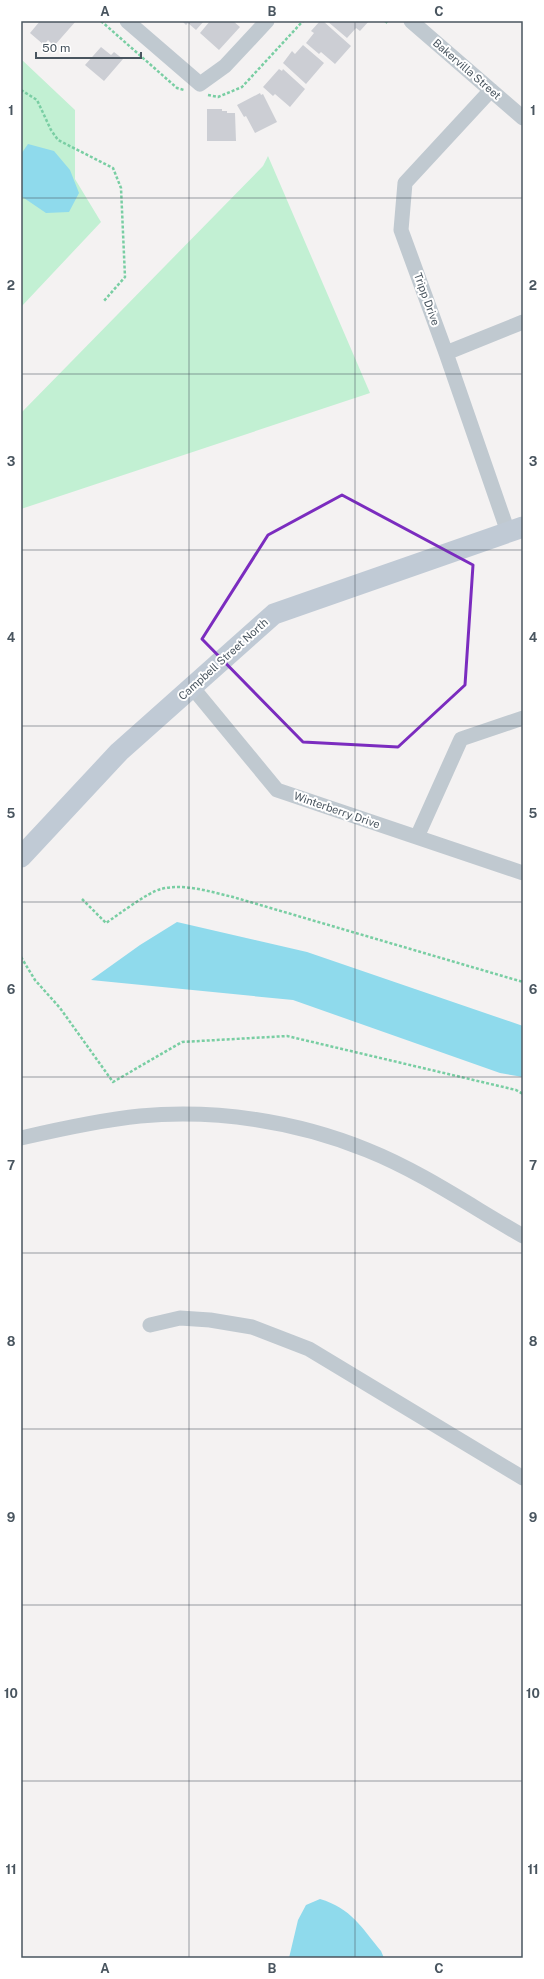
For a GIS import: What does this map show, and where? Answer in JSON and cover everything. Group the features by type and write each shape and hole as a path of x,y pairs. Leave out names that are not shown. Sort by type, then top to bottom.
{"street":[{"path":"127,21 200,84 225,66 267,21"},
{"name":"Bakervilla Street","path":"410,21 523,118"},
{"name":"Tripp Drive","path":"491,90 405,183 401,230 446,353 516,529"},
{"path":"446,353 523,322"},
{"name":"Campbell Street North","path":"21,857 119,752 274,614 516,529"},
{"name":"Winterberry Drive","path":"192,688 277,790 523,873"},
{"path":"417,838 460,740 523,718"},
{"path":"21,1138 95,1122 140,1116 198,1114 281,1123 329,1135 368,1150 407,1169 523,1236"},
{"path":"150,1325 180,1318 210,1320 252,1327 309,1349 523,1478"}],"path":[{"path":"385,21 389,24"},
{"path":"21,90 37,100 51,130 58,140 113,168 121,188 125,277 103,302"},
{"path":"82,899 106,924 123,911 160,889 186,887 234,897 523,982"},
{"path":"21,957 35,980 60,1008 113,1082 182,1042 287,1036 516,1090 523,1094"}],"highlighted area":[{"path":"342,495 473,565 465,685 398,747 303,742 202,639 268,535"}],"green space":[{"path":"21,59 75,110 75,179 101,222 21,307"},
{"path":"268,156 370,393 21,509 21,413 263,166"}],"water":[{"path":"28,144 54,151 70,170 79,193 69,212 46,213 21,196 21,154"},
{"path":"177,922 307,952 523,1026 523,1077 500,1073 293,1000 91,980 140,945"},
{"path":"320,1899 331,1903 348,1913 362,1927 381,1951 384,1958 289,1958 298,1920 306,1905"}],"building":[{"path":"40,21 76,21 54,46 48,40 44,45 30,33"},
{"path":"182,21 204,21 196,30 188,23 186,25"},
{"path":"210,21 233,21 240,27 219,50 200,33"},
{"path":"320,21 323,21 351,46 335,64 321,52 319,54 306,43 314,33 311,31"},
{"path":"327,21 369,21 360,31 356,28 347,38"},
{"path":"303,45 324,63 306,84 283,63 292,51 295,54"},
{"path":"101,47 111,55 114,52 123,59 104,81 85,65"},
{"path":"279,69 282,71 283,69 305,89 290,107 275,94 273,96 263,87"},
{"path":"260,93 261,95 263,94 277,122 255,133 246,116 244,117 237,105"},
{"path":"207,109 222,109 222,111 227,111 227,113 235,113 236,141 207,141"}]}
